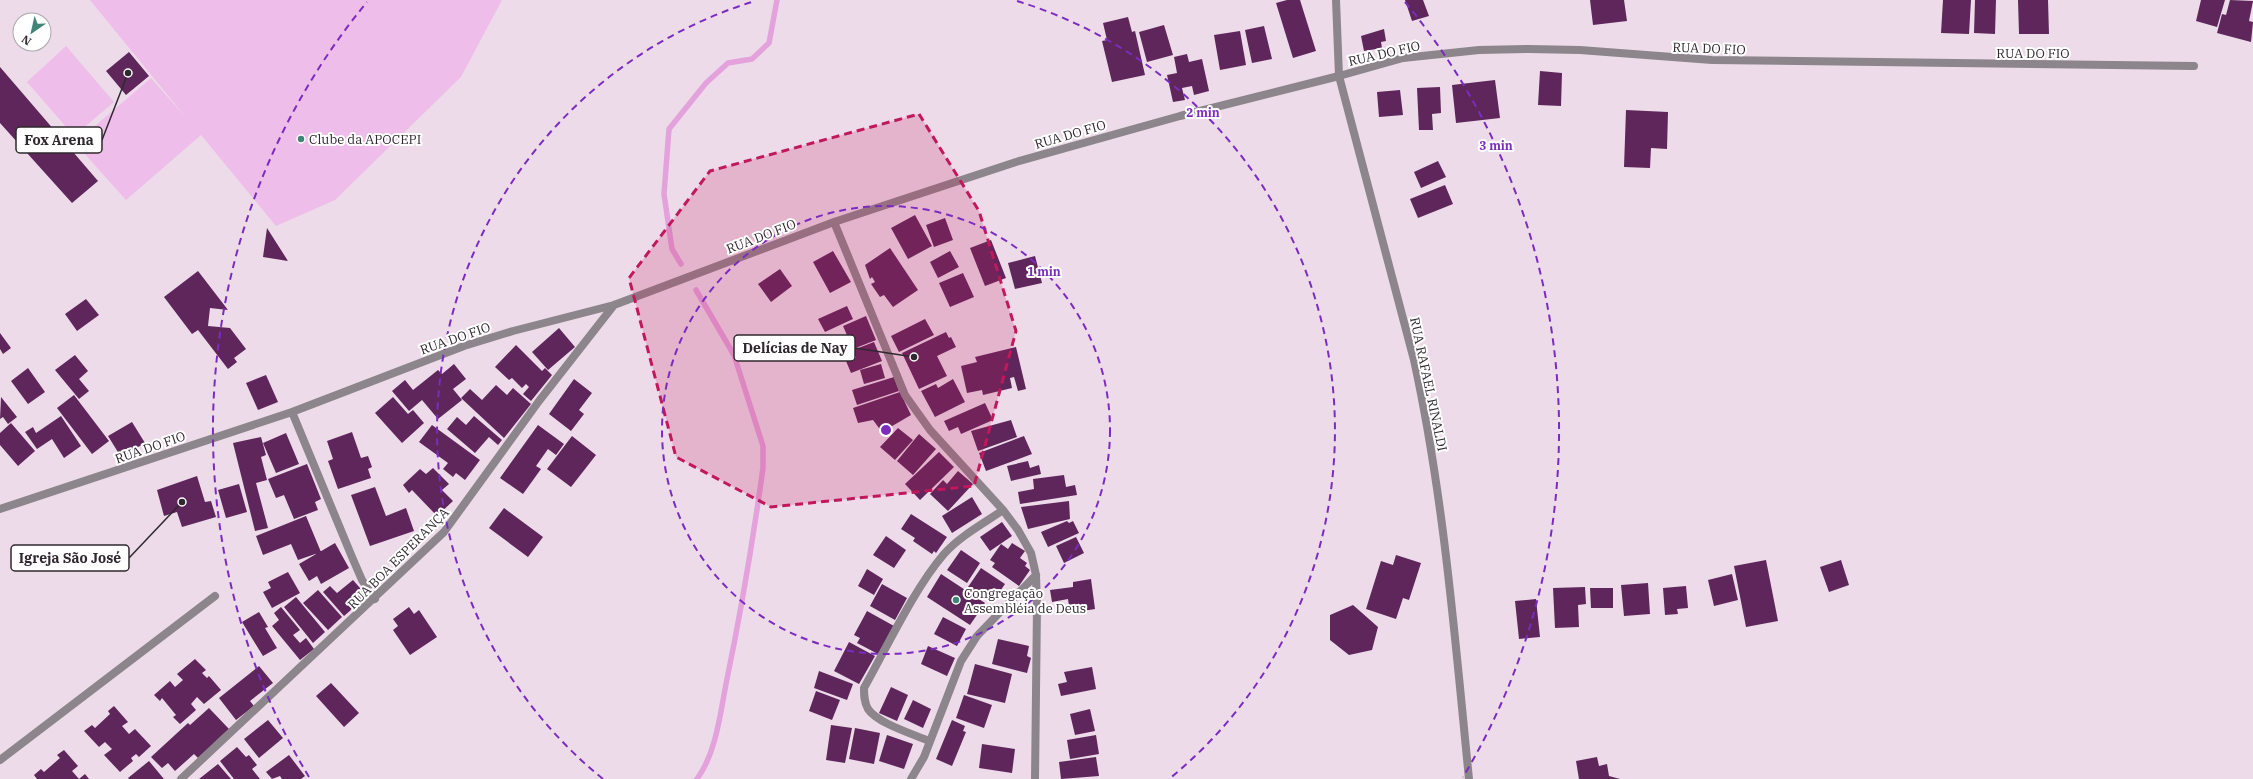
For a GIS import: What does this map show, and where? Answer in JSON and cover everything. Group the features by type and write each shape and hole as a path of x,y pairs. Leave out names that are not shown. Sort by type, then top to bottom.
{"street":[{"name":"RUA RAFAEL RINALDI","path":"1336,0 1339,76 1414,360 1424,406 1448,565 1470,779"},
{"name":"RUA DO FIO","path":"0,509 292,412 464,346 513,331 614,305 834,222 1016,162 1180,116 1339,76 1403,58 1479,50 1580,50 1674,59 1720,61 2194,66"},
{"path":"834,222 905,395 930,430 1003,510 1018,530 1031,553 1036,575 1035,779"},
{"name":"RUA BOA ESPERANÇA","path":"181,779 375,599 456,518 539,401 614,305"},
{"path":"292,412 362,580 375,599"},
{"path":"929,741 875,717 864,700 864,688 913,602 944,554 958,541 1003,510"},
{"path":"911,779 924,757 961,661 977,636 1036,575"},
{"path":"0,760 216,596"}],"highlighted area":[{"path":"919,114 979,211 1016,331 974,486 771,507 676,457 629,278 710,171"}],"shaded area":[{"name":"Clube da APOCEPI","path":"90,0 502,0 461,77 335,200 276,226 201,135 126,200 75,143 151,78 188,120"},
{"path":"66,46 114,102 74,136 27,82"}],"building":[{"path":"1287,0 1300,0 1316,51 1293,58 1276,3"},
{"path":"1405,0 1423,0 1429,16 1412,21"},
{"path":"1590,0 1624,0 1627,21 1593,25"},
{"path":"1943,0 1971,0 1969,34 1941,33"},
{"path":"1975,0 1996,0 1995,34 1974,33"},
{"path":"2018,0 2048,0 2049,34 2019,34"},
{"path":"2201,0 2225,0 2217,27 2196,21"},
{"path":"2230,0 2253,1 2249,21 2253,22 2251,42 2217,33 2222,14 2226,15"},
{"path":"1128,17 1132,32 1135,31 1145,75 1112,82 1102,41 1107,40 1103,23"},
{"path":"1164,25 1173,55 1147,62 1139,32"},
{"path":"1264,26 1272,59 1252,63 1245,30"},
{"path":"1384,29 1386,41 1381,42 1382,48 1364,51 1361,36"},
{"path":"1240,31 1246,65 1220,70 1214,35"},
{"path":"129,52 149,76 126,95 106,71"},
{"path":"1187,54 1189,62 1202,59 1209,91 1194,95 1192,86 1182,88 1185,100 1173,102 1167,75 1177,73 1174,57"},
{"path":"0,67 98,181 72,203 0,123"},
{"path":"1540,71 1562,73 1561,106 1538,105"},
{"path":"1495,80 1500,118 1456,123 1452,85"},
{"path":"1440,87 1441,113 1432,114 1433,130 1419,130 1417,88"},
{"path":"1400,90 1403,115 1379,117 1377,92"},
{"path":"1626,110 1668,112 1667,149 1651,148 1650,168 1624,167"},
{"path":"1438,161 1446,177 1421,188 1414,172"},
{"path":"1445,185 1453,204 1418,218 1410,199"},
{"path":"915,215 932,246 908,259 891,228"},
{"path":"945,218 953,240 934,247 926,225"},
{"path":"267,228 288,261 263,257"},
{"path":"991,240 1006,278 985,286 970,248"},
{"path":"890,248 918,290 893,307 884,295 880,297 871,284 875,282 872,277 870,279 865,265"},
{"path":"833,251 851,282 830,293 813,262"},
{"path":"950,251 959,267 938,278 930,262"},
{"path":"1035,256 1042,283 1015,289 1008,263"},
{"path":"780,269 792,286 771,302 758,284"},
{"path":"198,271 228,310 210,308 208,326 230,328 246,349 234,358 237,362 228,369 198,330 192,334 164,297"},
{"path":"963,273 974,297 950,307 939,283"},
{"path":"86,299 99,315 77,331 65,314"},
{"path":"847,306 853,319 825,332 818,319"},
{"path":"866,316 876,340 853,349 843,326"},
{"path":"925,319 934,335 899,352 891,336"},
{"path":"559,328 575,347 548,370 532,352"},
{"path":"946,332 949,338 951,337 956,347 937,356 947,376 919,389 902,353"},
{"path":"0,333 11,348 3,354 0,349"},
{"path":"874,342 882,361 851,373 846,361 856,358 853,350"},
{"path":"516,345 542,371 545,368 552,375 531,401 523,394 529,387 526,384 522,388 512,378 509,380 495,367"},
{"path":"1016,347 1026,389 1018,391 1014,377 1010,378 1012,388 983,395 982,390 967,393 961,366 977,362 975,357"},
{"path":"75,355 88,371 79,379 89,391 79,399 55,370"},
{"path":"454,364 466,379 453,389 462,400 438,419 422,400 409,411 392,391 405,380 413,390 438,370 442,374"},
{"path":"881,364 885,378 864,384 860,370"},
{"path":"28,368 45,392 28,404 11,381"},
{"path":"266,375 278,402 258,410 246,383"},
{"path":"894,377 899,391 857,405 852,390"},
{"path":"574,379 592,393 579,410 584,414 571,431 549,414"},
{"path":"953,379 965,402 935,417 921,391 936,384 938,388"},
{"path":"496,385 507,395 513,388 531,404 504,438 461,398 470,389 482,400"},
{"path":"900,392 911,415 882,432 873,420 858,423 853,408"},
{"path":"74,395 109,441 92,454 57,408"},
{"path":"1,397 17,417 8,424 3,417 0,419"},
{"path":"393,397 408,414 413,410 424,423 402,443 375,413"},
{"path":"985,403 993,420 961,434 958,427 949,431 944,421"},
{"path":"61,416 81,446 64,458 52,439 37,449 25,432 33,427 36,433"},
{"path":"474,416 502,440 498,445 489,437 475,453 447,429 457,417 466,425"},
{"path":"1011,420 1017,437 978,451 971,431"},
{"path":"132,422 145,443 121,457 108,436"},
{"path":"11,423 35,451 18,466 0,445 0,433"},
{"path":"432,425 480,460 465,480 456,473 453,477 443,469 448,463 419,442"},
{"path":"538,425 564,444 556,455 548,449 536,466 541,469 523,494 500,478"},
{"path":"898,428 913,440 895,460 880,447"},
{"path":"352,432 361,458 368,456 372,467 368,469 371,478 338,489 328,461 333,459 327,441"},
{"path":"286,433 299,464 276,473 263,443"},
{"path":"919,434 936,449 913,475 897,461"},
{"path":"572,436 596,455 571,487 547,469"},
{"path":"1024,436 1032,454 986,471 979,453"},
{"path":"261,437 266,455 261,457 267,480 256,483 268,528 255,531 233,443"},
{"path":"939,452 954,467 920,500 905,484"},
{"path":"1028,461 1030,468 1039,465 1041,474 1011,481 1007,466"},
{"path":"307,464 321,499 315,502 318,510 294,519 284,495 276,498 268,479"},
{"path":"433,468 449,484 442,490 453,501 437,516 412,490 409,493 403,485 420,469 426,474"},
{"path":"958,471 973,484 948,511 930,494 943,480 947,484"},
{"path":"1064,475 1066,487 1075,485 1077,495 1020,504 1018,492 1034,489 1033,479"},
{"path":"197,476 205,502 211,501 216,517 182,527 177,512 164,516 157,490"},
{"path":"239,484 247,512 226,518 218,490"},
{"path":"375,487 386,516 406,508 414,531 370,546 351,495"},
{"path":"972,497 982,514 952,533 942,516"},
{"path":"1069,501 1070,519 1028,529 1021,507"},
{"path":"504,508 543,537 528,557 489,528"},
{"path":"911,514 947,537 936,553 934,551 932,554 913,541 915,538 901,529"},
{"path":"306,516 321,552 298,560 291,544 263,555 256,536"},
{"path":"1067,521 1069,523 1073,521 1079,533 1048,547 1041,532"},
{"path":"1002,522 1012,536 990,551 980,537"},
{"path":"886,536 906,550 894,568 873,555"},
{"path":"1076,537 1084,553 1064,563 1056,546"},
{"path":"335,543 349,568 321,584 317,576 309,581 299,564"},
{"path":"1012,543 1025,551 1020,558 1027,563 1025,566 1030,570 1019,586 992,567 995,563 990,560 1001,544 1008,549"},
{"path":"961,550 980,563 967,583 947,570"},
{"path":"1396,555 1421,563 1409,600 1403,598 1396,619 1366,609 1381,561 1393,565"},
{"path":"1766,560 1778,621 1746,627 1734,566"},
{"path":"1841,560 1849,585 1829,592 1820,567"},
{"path":"981,568 1005,584 992,603 968,587"},
{"path":"867,569 883,579 874,595 858,586"},
{"path":"288,572 300,593 272,608 263,592 271,588 268,582"},
{"name":"Congregação Assembléia de Deus","path":"941,574 985,603 970,625 927,597"},
{"path":"1732,574 1738,600 1714,606 1708,580"},
{"path":"1091,579 1095,609 1070,613 1068,599 1052,602 1050,590 1073,587 1073,582"},
{"path":"353,580 367,596 344,616 323,592 330,586 337,593"},
{"path":"1648,583 1650,614 1624,616 1621,585"},
{"path":"882,584 907,598 895,620 870,606"},
{"path":"1686,586 1688,608 1677,609 1678,614 1665,615 1663,588"},
{"path":"1585,587 1586,604 1578,605 1579,627 1555,628 1553,588"},
{"path":"1590,588 1613,588 1613,608 1591,608"},
{"path":"318,590 342,617 328,630 303,603"},
{"path":"296,597 325,632 313,643 284,607"},
{"path":"1536,599 1540,637 1519,639 1515,601"},
{"path":"1353,605 1378,627 1372,650 1349,655 1330,640 1330,615"},
{"path":"281,607 300,630 293,635 300,643 306,638 314,649 300,660 272,626 279,620 274,613"},
{"path":"409,607 414,614 419,610 437,637 410,655 393,630 398,626 393,619"},
{"path":"867,611 894,626 878,654 857,643 860,638 854,635"},
{"path":"259,612 268,627 265,628 277,648 263,656 242,622"},
{"path":"943,617 966,629 957,646 934,634"},
{"path":"998,639 1029,646 1027,656 1031,658 1027,673 992,664"},
{"path":"849,642 875,656 859,684 834,671"},
{"path":"928,646 955,658 947,676 921,664"},
{"path":"195,659 206,670 202,673 207,678 209,676 221,690 204,704 197,697 191,704 196,710 180,724 173,717 176,715 162,698 160,701 154,695 170,681 175,687 183,680 177,674"},
{"path":"975,664 1012,674 1005,703 967,694"},
{"path":"259,666 273,683 250,701 254,706 236,720 219,698"},
{"path":"1092,667 1096,689 1061,696 1058,684 1067,682 1064,672"},
{"path":"819,671 853,684 847,700 814,688"},
{"path":"331,683 359,713 344,727 316,696"},
{"path":"891,687 908,695 897,721 879,713"},
{"path":"816,691 840,700 832,720 809,711"},
{"path":"964,695 992,705 984,728 956,718"},
{"path":"913,700 931,709 923,728 904,719"},
{"path":"114,706 128,722 122,726 129,734 135,729 151,746 139,757 136,754 131,758 133,761 120,772 104,755 112,749 105,742 99,747 84,731 92,725 95,728 110,714 108,711"},
{"path":"209,708 229,729 198,758 194,754 175,771 168,763 162,768 151,757 188,723 190,725"},
{"path":"1090,709 1095,731 1075,735 1070,714"},
{"path":"268,720 283,738 259,758 244,739"},
{"path":"952,720 965,726 963,731 966,732 952,766 936,759"},
{"path":"831,725 852,728 845,763 826,760"},
{"path":"855,728 880,733 874,764 849,759"},
{"path":"887,735 913,744 904,769 879,761"},
{"path":"1096,735 1099,754 1070,759 1067,740"},
{"path":"982,744 1015,749 1012,773 979,768"},
{"path":"237,747 246,757 249,755 257,765 252,769 260,779 234,779 220,761"},
{"path":"64,750 78,766 72,771 79,779 37,779 34,775 41,769 44,772 60,758 57,755"},
{"path":"289,755 305,776 301,779 282,779 280,776 272,779 266,772"},
{"path":"1096,757 1099,776 1061,779 1059,762"},
{"path":"1597,757 1599,766 1607,764 1609,776 1620,779 1579,779 1576,761"},
{"path":"149,761 164,779 128,778"},
{"path":"218,764 231,779 199,779"},
{"path":"85,774 89,779 79,779"}],"waterway":[{"path":"681,264 672,249 664,194 669,129 706,83 728,63 752,59 769,43 777,0"},
{"path":"696,290 734,355 763,446 763,468 751,549 719,721 709,758 697,779"}],"place":[{"name":"Fox Arena","path":"128,73"},
{"name":"Clube da APOCEPI","path":"301,139"},
{"name":"Delícias de Nay","path":"914,357"},
{"name":"Igreja São José","path":"182,502"},
{"name":"Congregação Assembléia de Deus","path":"956,600"}]}
